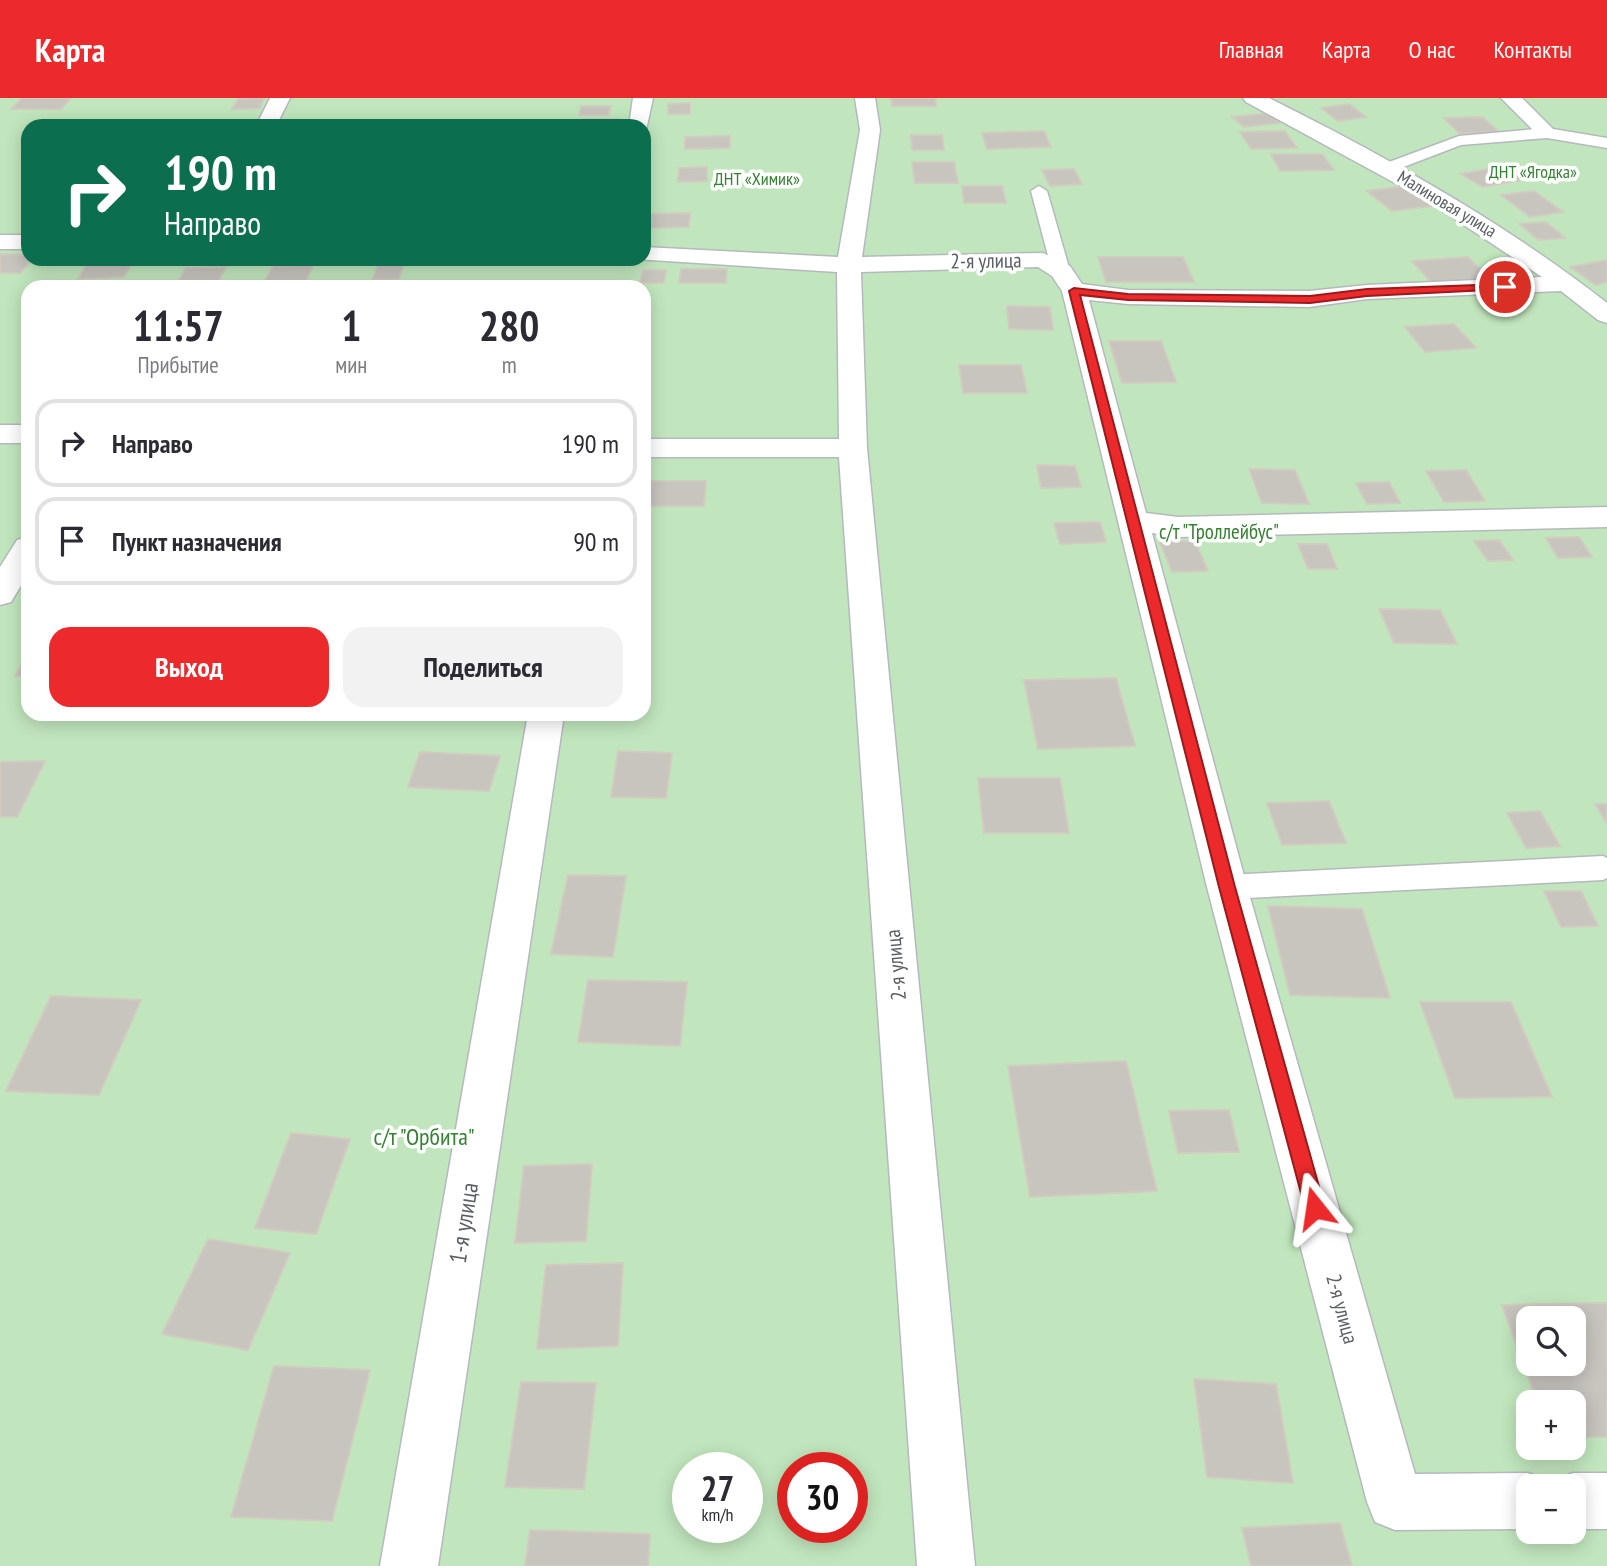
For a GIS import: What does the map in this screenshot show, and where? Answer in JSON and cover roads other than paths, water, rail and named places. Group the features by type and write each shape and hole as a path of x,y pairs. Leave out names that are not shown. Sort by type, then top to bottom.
{"street":[{"path":"270,119 280,98"},
{"path":"640,119 643,98"},
{"name":"2-я улица","path":"865,98 870,130 849,265 853,447 946,1566"},
{"name":"Малиновая улица","path":"1253,98 1430,191 1567,283 1607,315"},
{"path":"1511,98 1547,133"},
{"path":"0,242 21,242"},
{"name":"2-я улица","path":"651,254 849,265 1043,260 1067,281 1133,521 1227,887 1395,1502 1516,1502"},
{"path":"1067,281 1128,297 1310,299 1367,292 1567,283"},
{"path":"0,434 21,434"},
{"path":"651,448 853,447"},
{"path":"1133,521 1178,527 1607,517"},
{"path":"0,594 21,559"},
{"name":"1-я улица","path":"409,1566 545,721"},
{"path":"1586,1501 1607,1501"}],"lane":[{"path":"1387,168 1459,141 1547,133 1607,143"},
{"path":"1039,191 1067,281"},
{"path":"1227,887 1603,868"}],"park label":[{"name":"ДНТ «Ягодка»","path":"1533,172"},
{"name":"ДНТ «Химик»","path":"757,179"},
{"name":"с/т \"Троллейбус\"","path":"1219,532"},
{"name":"с/т \"Орбита\"","path":"424,1137"}]}
